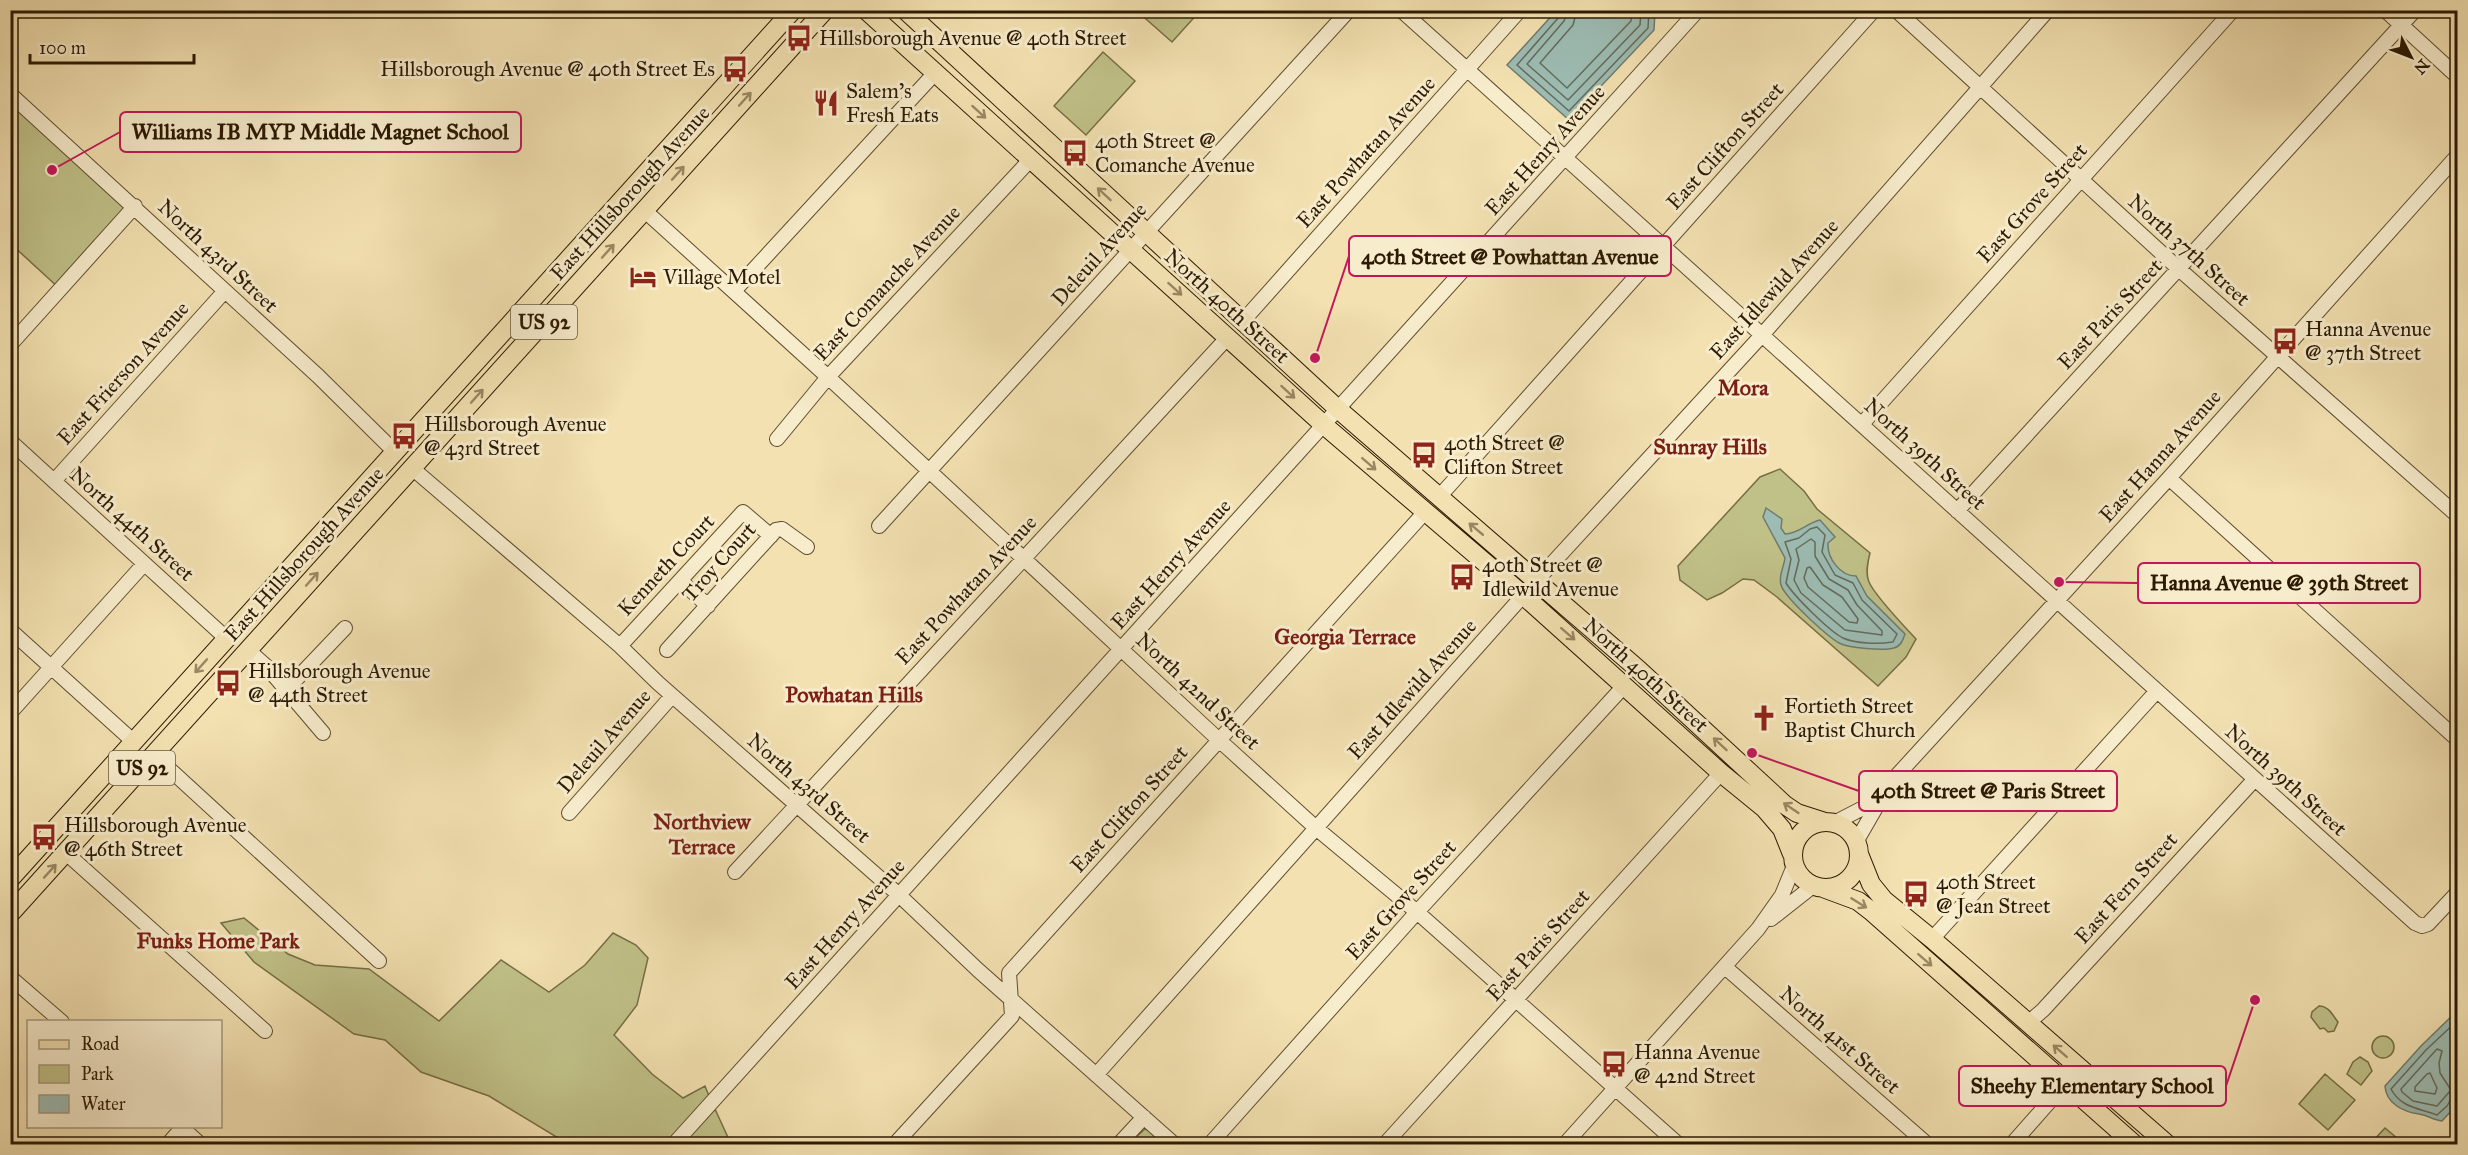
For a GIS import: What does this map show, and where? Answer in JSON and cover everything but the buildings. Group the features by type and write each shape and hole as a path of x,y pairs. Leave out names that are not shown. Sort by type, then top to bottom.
{"main road":[{"name":"East Hillsborough Avenue","path":"10,879 793,10"},
{"name":"East Hillsborough Avenue","path":"10,914 825,10"},
{"name":"North 40th Street","path":"867,10 1325,426 1524,596 1773,817 1782,829 1793,860"},
{"name":"North 40th Street","path":"905,10 1339,410 1647,677 1785,805 1797,813 1829,823"},
{"path":"412,468 410,455 422,442 421,423"},
{"path":"388,494 388,481 399,468 395,452"},
{"path":"2134,1144 1858,901 1805,881 1793,860 1795,842 1801,833 1808,827 1829,823 1843,827 1858,848 1878,893 2167,1144"},
{"path":"1818,887 1841,885 1848,879 1854,872 1858,848"},
{"path":"10,896 17,889 28,860"},
{"path":"1975,1003 1990,1006 2006,1019 2016,1023 2028,1023"}],"street":[{"name":"Deleuil Avenue","path":"879,526 1349,10"},
{"name":"North 39th Street","path":"1401,10 2415,923 2422,926 2428,924 2457,892"},
{"name":"East Powhatan Avenue","path":"1243,321 1520,10"},
{"name":"East Henry Avenue","path":"674,1144 1325,426 1698,10"},
{"name":"East Clifton Street","path":"1439,496 1874,10"},
{"name":"North 37th Street","path":"1896,10 2179,269 2457,516"},
{"name":"East Idlewild Avenue","path":"1096,1075 1537,580 1763,334 2048,10"},
{"name":"East Grove Street","path":"1862,424 2233,10"},
{"path":"2385,10 2457,77"},
{"name":"East Paris Street","path":"1957,511 2415,10"},
{"path":"734,291 935,73"},
{"name":"North 43rd Street","path":"10,94 135,206 224,292 318,376 395,452"},
{"name":"East Hanna Avenue","path":"1829,823 1863,808 1891,782 2169,478 2457,155"},
{"name":"East Comanche Avenue","path":"777,439 828,377 1031,159"},
{"path":"10,345 135,206"},
{"name":"North 42nd Street","path":"644,210 1316,828 1418,912 1678,1144"},
{"name":"East Frierson Avenue","path":"54,481 224,292"},
{"name":"East Powhatan Avenue","path":"735,872 1228,337"},
{"name":"North 44th Street","path":"10,441 226,638"},
{"name":"North 43rd Street","path":"412,468 620,646 672,696 899,895 1174,1144"},
{"path":"2169,478 2457,740"},
{"name":"Kenneth Court","path":"620,646 744,512 771,536"},
{"name":"East Clifton Street","path":"894,1144 1012,1016 1009,973 1425,512"},
{"name":"Troy Court","path":"667,650 776,530 782,529 807,547"},
{"path":"10,713 144,564"},
{"path":"681,581 708,606"},
{"path":"285,691 345,628"},
{"path":"10,630 134,742"},
{"path":"248,650 266,666 285,691 324,733"},
{"name":"East Grove Street","path":"1210,1144 1625,685"},
{"path":"1932,939 2156,692"},
{"name":"Deleuil Avenue","path":"569,813 672,696"},
{"path":"154,755 379,962"},
{"name":"East Paris Street","path":"1385,1144 1721,773"},
{"name":"East Fern Street","path":"2028,1023 2254,780"},
{"name":"East Hanna Avenue","path":"1858,848 1891,782"},
{"path":"66,853 265,1031"},
{"path":"1565,1144 1758,929 1782,895 1793,860"},
{"path":"1758,929 1818,887"},
{"name":"North 41st Street","path":"1725,967 1927,1144"},
{"path":"10,977 60,1020"},
{"path":"2012,1144 2057,1093 2067,1085"},
{"path":"1119,1144 1144,1117"},
{"path":"168,1144 180,1128"},
{"path":"182,1128 200,1144"}],"green space":[{"path":"1200,10 1172,42 1139,11"},
{"path":"1103,52 1135,81 1086,135 1054,106"},
{"path":"10,94 135,206 60,289 11,244"},
{"path":"1780,469 1804,491 1817,509 1870,553 1867,571 1872,588 1916,639 1906,657 1878,686 1777,597 1754,580 1743,579 1707,600 1680,580 1678,566 1760,477"},
{"path":"244,918 288,954 315,965 369,969 439,1021 501,960 549,992 585,965 613,933 636,945 648,958 637,1005 614,1035 652,1074 683,1098 705,1086 709,1096 666,1144 568,1144 489,1096 421,1072 385,1040 354,1034 254,962 221,923"},
{"path":"2319,1006 2328,1009 2338,1022 2334,1031 2328,1032 2324,1028 2320,1029 2311,1017 2312,1012"},
{"path":"2383,1036 2393,1043 2394,1047 2387,1057 2383,1058 2373,1051 2372,1047 2379,1037"},
{"path":"2360,1057 2368,1062 2372,1071 2361,1085 2347,1074 2353,1062"},
{"path":"2325,1074 2355,1100 2328,1130 2299,1104"},
{"path":"715,1109 731,1144 689,1142 683,1144"},
{"path":"2385,1128 2403,1143 2370,1144"},
{"path":"1145,1129 1154,1132 1168,1144 1128,1144"}],"water":[{"path":"1556,11 1655,11 1654,30 1569,120 1507,65"},
{"path":"1766,508 1782,519 1781,528 1785,534 1795,532 1820,520 1835,537 1828,543 1832,560 1840,570 1856,576 1867,596 1905,634 1900,644 1894,648 1882,649 1844,645 1825,633 1798,607 1784,591 1780,582 1785,558 1763,517"},
{"path":"2457,1011 2457,1049 2453,1065 2457,1081 2457,1095 2453,1109 2442,1121 2397,1106 2389,1098 2385,1086"}],"place":[{"name":"Hillsborough Avenue @ 40th Street","path":"799,38"},
{"name":"Hillsborough Avenue @ 40th Street Es","path":"735,69"},
{"name":"Salem’s Fresh Eats","path":"826,103"},
{"name":"40th Street @ Comanche Avenue","path":"1075,153"},
{"name":"Williams IB MYP Middle Magnet School","path":"52,170"},
{"name":"Village Motel","path":"643,277"},
{"name":"Hanna Avenue @ 37th Street","path":"2285,341"},
{"name":"40th Street @ Powhattan Avenue","path":"1315,358"},
{"name":"Hillsborough Avenue @ 43rd Street","path":"404,436"},
{"name":"40th Street @ Clifton Street","path":"1424,455"},
{"name":"40th Street @ Idlewild Avenue","path":"1462,577"},
{"name":"Hanna Avenue @ 39th Street","path":"2059,582"},
{"name":"Hillsborough Avenue @ 44th Street","path":"228,683"},
{"name":"Fortieth Street Baptist Church","path":"1764,718"},
{"name":"40th Street @ Paris Street","path":"1752,753"},
{"name":"Hillsborough Avenue @ 46th Street","path":"44,837"},
{"name":"40th Street @ Jean Street","path":"1916,894"},
{"name":"Sheehy Elementary School","path":"2255,1000"},
{"name":"Hanna Avenue @ 42nd Street","path":"1614,1064"}],"district":[{"name":"Mora","path":"1743,387"},
{"name":"Sunray Hills","path":"1710,446"},
{"name":"Georgia Terrace","path":"1345,636"},
{"name":"Powhatan Hills","path":"854,694"},
{"name":"Northview Terrace","path":"702,834"},
{"name":"Funks Home Park","path":"218,940"}]}
